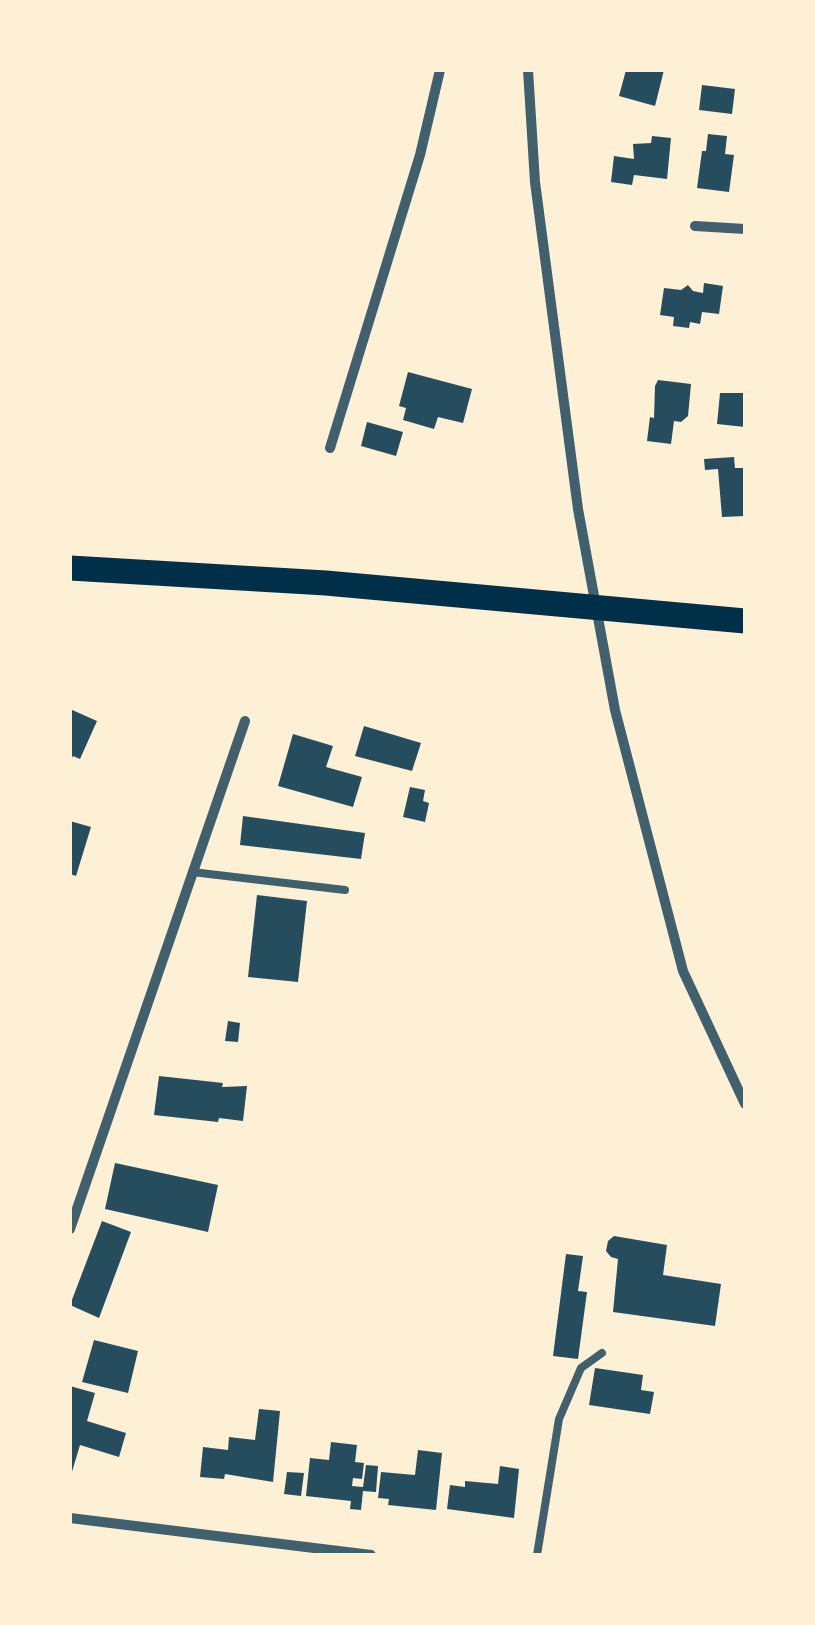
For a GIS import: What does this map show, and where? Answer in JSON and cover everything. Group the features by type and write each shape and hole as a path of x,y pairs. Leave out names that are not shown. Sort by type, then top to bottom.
{"highway":[{"path":"70,568 326,583 745,621"}],"street":[{"path":"330,448 420,155 440,70"},
{"path":"528,70 535,182 578,508 615,710 682,971 745,1104"},
{"path":"695,226 745,229"},
{"path":"70,1228 244,721"},
{"path":"70,1518 371,1555"}],"lane":[{"path":"192,872 345,890"},
{"path":"537,1555 558,1419 581,1368 602,1353"}],"building":[{"path":"626,70 664,70 655,106 619,96"},
{"path":"702,85 735,89 732,114 699,110"},
{"path":"708,134 727,136 725,154 734,155 729,192 697,188"},
{"path":"652,136 671,138 667,179 634,175 632,185 611,182 614,156 634,159 633,144 651,143"},
{"path":"704,283 723,286 719,314 702,312 700,324 690,322 689,328 673,326 674,317 660,315 664,288 681,290 688,285 703,293"},
{"path":"408,372 472,389 463,423 438,417 434,429 403,420 406,408 399,406"},
{"path":"658,380 691,384 688,416 681,422 674,421 671,444 647,441"},
{"path":"720,393 745,393 745,427 717,424"},
{"path":"367,422 403,432 396,456 361,446"},
{"path":"734,457 735,468 745,468 745,516 722,517 718,469 705,470 704,459"},
{"path":"70,709 97,721 80,759 73,756 70,762"},
{"path":"364,726 421,743 412,771 355,756"},
{"path":"293,734 333,746 326,767 362,777 353,807 278,786"},
{"path":"410,787 425,790 423,801 429,803 425,822 403,817"},
{"path":"243,816 365,833 361,859 240,845"},
{"path":"70,821 91,827 76,876 70,874"},
{"path":"257,895 307,901 298,982 248,977"},
{"path":"228,1021 240,1023 238,1042 225,1041"},
{"path":"159,1076 223,1083 222,1087 247,1086 243,1121 154,1115"},
{"path":"115,1163 218,1185 208,1232 105,1209"},
{"path":"102,1221 131,1232 99,1318 70,1305"},
{"path":"614,1236 667,1245 663,1275 721,1284 715,1326 613,1312 618,1259 606,1251"},
{"path":"566,1254 583,1256 578,1291 587,1292 578,1359 553,1356"},
{"path":"94,1340 138,1351 128,1393 82,1382"},
{"path":"595,1368 643,1375 641,1390 654,1392 650,1414 589,1405"},
{"path":"70,1386 95,1393 87,1421 126,1433 119,1457 80,1445 71,1475"},
{"path":"259,1409 280,1411 273,1482 225,1474 224,1479 200,1477 203,1447 228,1450 229,1437 255,1440"},
{"path":"331,1442 357,1445 355,1462 364,1463 362,1479 353,1478 352,1486 363,1487 366,1465 378,1466 376,1492 363,1491 361,1510 350,1509 351,1501 306,1496 310,1458 329,1460"},
{"path":"418,1450 442,1453 436,1510 388,1505 389,1499 378,1498 381,1472 415,1475"},
{"path":"500,1466 519,1469 514,1518 447,1509 450,1485 465,1487 465,1481 498,1484"},
{"path":"287,1472 304,1473 301,1496 284,1494"}]}
